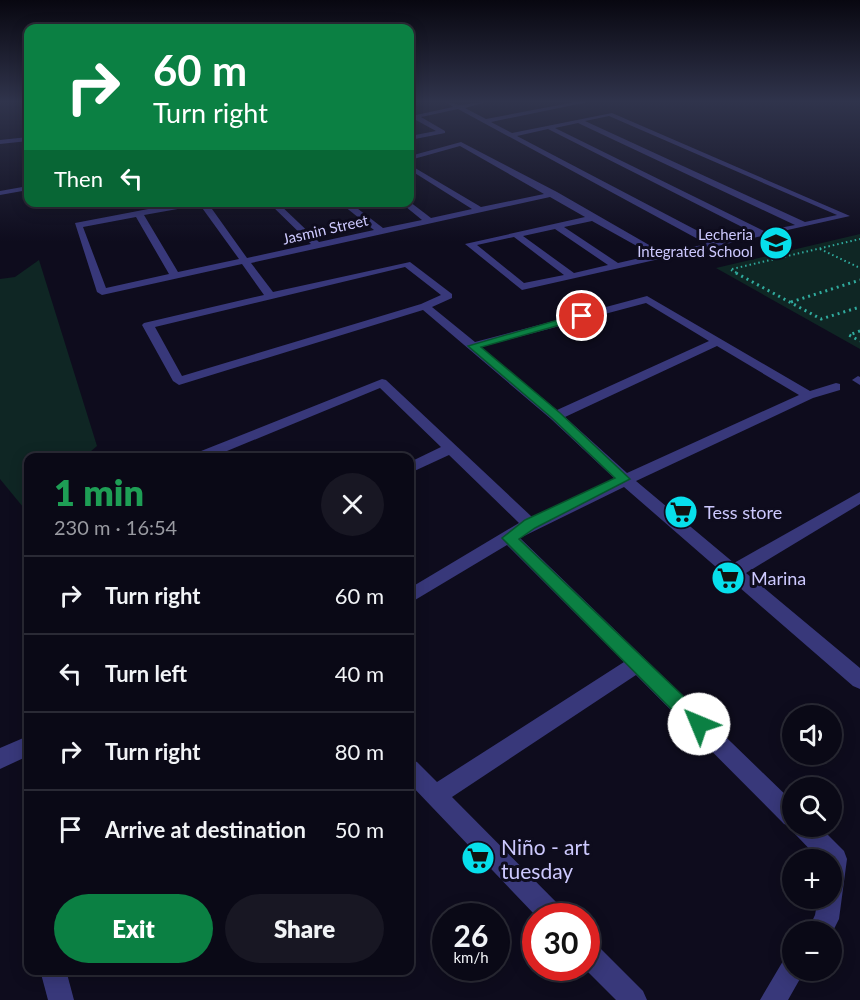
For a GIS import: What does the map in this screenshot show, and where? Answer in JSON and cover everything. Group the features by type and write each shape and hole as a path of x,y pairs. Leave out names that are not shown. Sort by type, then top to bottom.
{"street":[{"path":"414,157 445,149"},
{"path":"471,149 660,256"},
{"path":"537,149 715,244"},
{"path":"591,149 762,234"},
{"path":"638,149 802,225"},
{"path":"593,218 470,244 522,287 846,216 690,149"},
{"path":"414,169 480,210"},
{"path":"0,193 24,189"},
{"name":"Jasmin Street","path":"139,214 78,225 102,292 554,194"},
{"path":"175,207 139,214 176,277"},
{"path":"205,207 272,297"},
{"path":"277,207 318,246"},
{"path":"350,207 381,231"},
{"path":"411,207 428,220"},
{"path":"555,225 616,266"},
{"path":"515,234 572,276"},
{"path":"407,264 448,296 425,306 179,381 148,326 407,264"},
{"path":"473,346 647,299 809,395"},
{"path":"425,306 556,416 624,479 857,673"},
{"path":"556,416 718,341"},
{"path":"208,453 382,383 530,524"},
{"path":"414,595 530,524 809,395 836,387"},
{"path":"414,466 449,449"},
{"path":"735,571 860,497"},
{"path":"510,538 782,806"},
{"path":"435,796 637,664"},
{"path":"1,754 24,747"},
{"path":"414,773 539,903"},
{"path":"814,837 826,849"},
{"path":"600,966 634,1000"},
{"path":"54,975 61,1000"},
{"path":"772,1000 785,981"}],"path":[{"path":"860,239 731,270 821,319 860,307"},
{"path":"820,249 860,268"},
{"path":"791,302 860,280"},
{"path":"860,331 849,335 860,341"}],"green space":[{"path":"860,234 860,349 716,268"},
{"path":"39,260 97,446 89,453 24,453 24,508 0,479 0,279 15,277"}],"place":[{"name":"Lecheria Integrated School","path":"776,243"},
{"name":"Tess store","path":"681,512"},
{"name":"Marina","path":"728,578"},
{"name":"Niño - art tuesday","path":"478,858"}],"route":[{"path":"582,316 473,346 556,416 624,479 530,524 510,538 699,724"}]}
